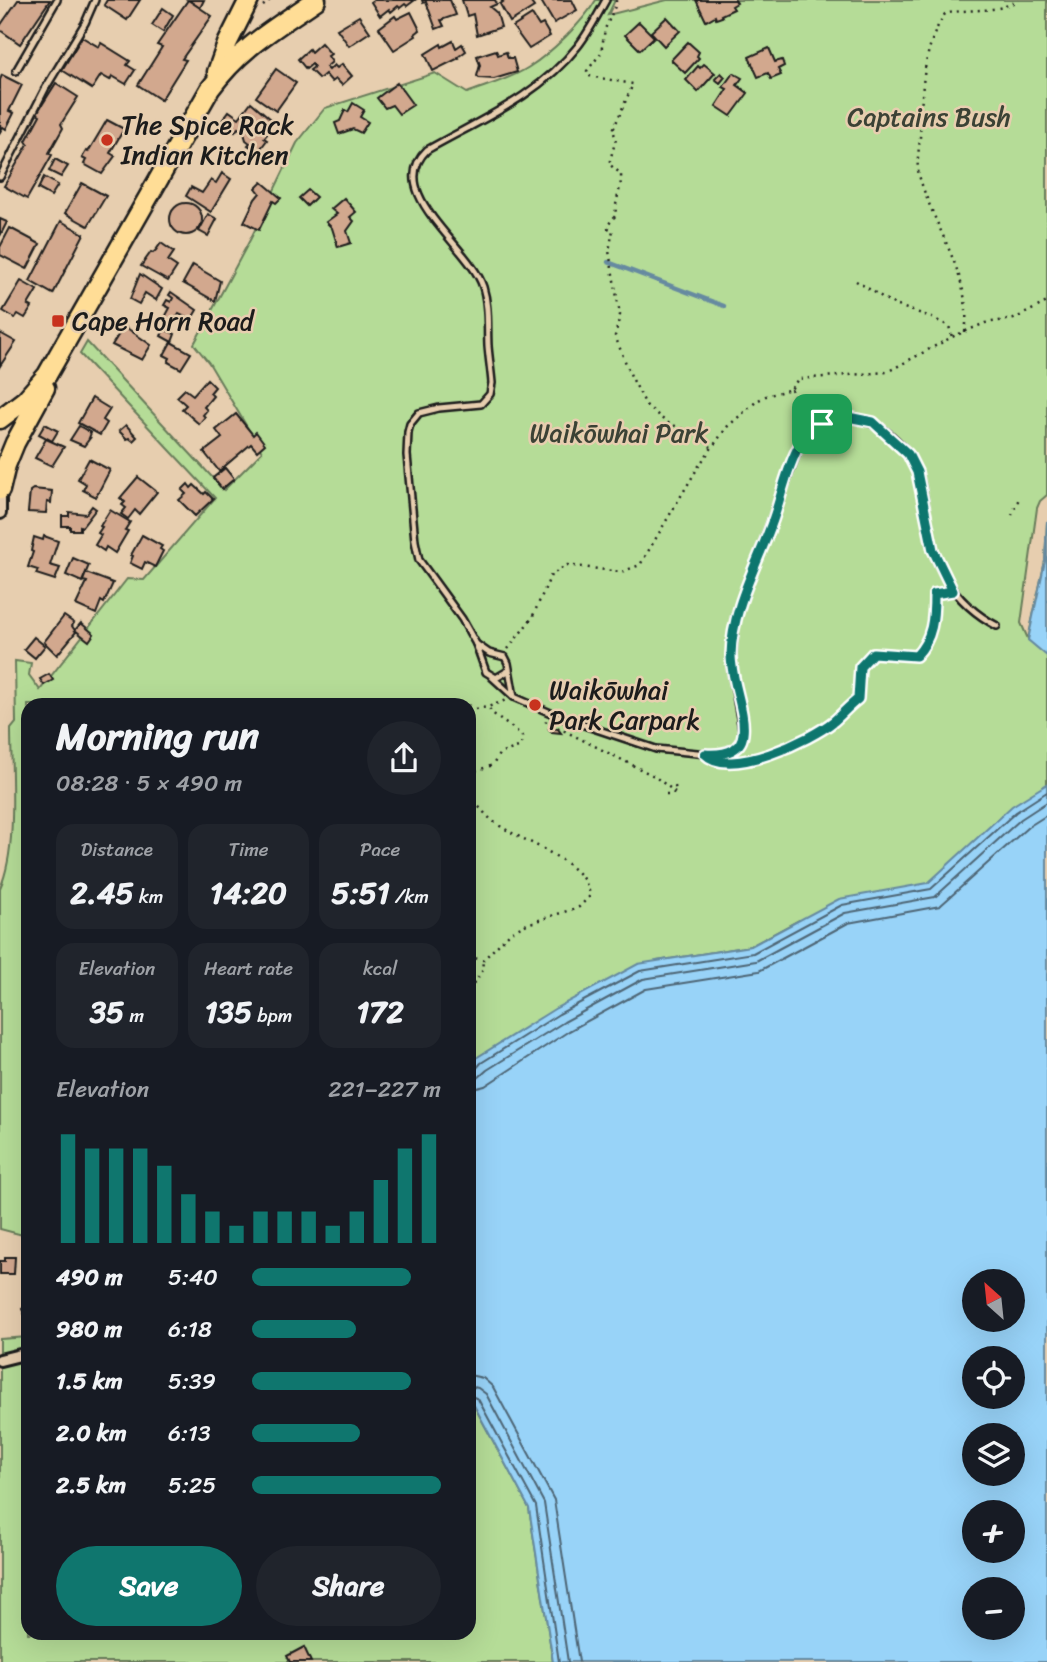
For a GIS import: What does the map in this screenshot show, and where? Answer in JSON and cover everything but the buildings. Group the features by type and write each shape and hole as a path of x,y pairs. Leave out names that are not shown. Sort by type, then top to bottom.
{"main road":[{"path":"211,89 227,44 249,0"},
{"path":"0,488 15,443 41,397 56,362 211,89 237,55 316,0"},
{"path":"0,419 26,400 56,362"}],"street":[{"path":"0,488 0,513"},
{"path":"0,1360 21,1355"}],"lane":[{"path":"16,71 57,0"},
{"path":"0,177 45,89 85,23 94,0"},
{"path":"606,0 577,48 536,85 504,109 427,150 415,166 414,176 419,196 475,270 482,285 487,308 492,383 487,400 475,406 439,408 419,413 410,424 407,444 419,560 461,619 476,644 483,666 514,697 656,749 718,755 737,747 743,735 732,667 734,619 800,444 822,424 848,417 873,422 908,454 917,472 933,550 953,591 983,619 997,626"},
{"path":"476,644 489,653 501,655 508,663 514,697"},
{"path":"492,677 499,678 508,671"}],"path":[{"path":"616,0 605,29 601,52 587,71 589,76 633,84 613,130 616,139 610,164 621,174 622,188 614,201 616,215 608,225 608,228 613,230 609,253 620,315 615,336 646,405 666,422 699,436 711,447"},
{"path":"965,332 968,319 963,290 918,172 923,86 934,33 945,14 957,10 990,10 1018,0"},
{"path":"856,281 895,306 949,326 952,337"},
{"path":"501,655 532,618 551,575 567,565 621,572 640,565 711,447 727,427 757,401 791,389 798,379 887,372 952,337 985,323 1014,319 1047,302"},
{"path":"791,389 794,399 822,424"},
{"path":"1012,515 1020,496"},
{"path":"705,754 712,761 732,764 750,761 822,729 858,699 860,667 873,653 916,656 927,644 934,620 934,594 953,591"},
{"path":"476,709 514,697"},
{"path":"476,771 493,765 499,754 521,746 522,736 516,729 502,723 488,707"},
{"path":"541,708 545,722 654,776 675,792"},
{"path":"674,783 675,792"},
{"path":"666,794 675,792"},
{"path":"476,805 496,824 578,871 589,886 590,896 579,907 511,932 483,960 482,972 476,980"},
{"path":"476,958 483,960"}],"green space":[{"name":"Waikōwhai Park","path":"596,0 615,0 608,15 667,0 1047,0 1047,495 1037,508 1021,623 1028,639 1045,561 1047,521 1047,816 892,922 799,920 751,946 657,961 476,1064 476,698 21,698 21,1234 0,1229 0,888 6,872 11,832 11,729 16,723 15,661 31,663 29,675 40,690 127,579 144,580 215,498 80,354 87,342 224,490 262,452 209,363 194,344 251,238 297,143 325,108 435,73 467,93 499,82 538,61 583,18"},
{"path":"21,1338 21,1640 476,1640 476,1409 529,1508 553,1662 0,1662 0,1339"}],"water":[{"path":"1047,521 1047,656 1028,640 1045,561"},
{"path":"1047,784 1047,1662 553,1662 529,1508 476,1409 476,1058 556,1008 638,964 751,946 839,899 928,883 1012,806"}],"waterway":[{"path":"608,262 724,306"}],"place":[{"name":"The Spice Rack Indian Kitchen","path":"107,140"},
{"name":"Cape Horn Road","path":"58,321"},
{"name":"Waikōwhai Park Carpark","path":"535,705"}],"route":[{"path":"848,417 873,422 908,454 917,472 933,550 953,591 934,594 934,620 927,644 916,656 873,653 860,667 858,699 835,720 805,738 750,761 732,764 712,761 705,754 725,754 737,747 743,735 732,667 734,619 759,559 800,444 822,424 848,417"}],"park label":[{"name":"Captains Bush","path":"929,117"}]}
